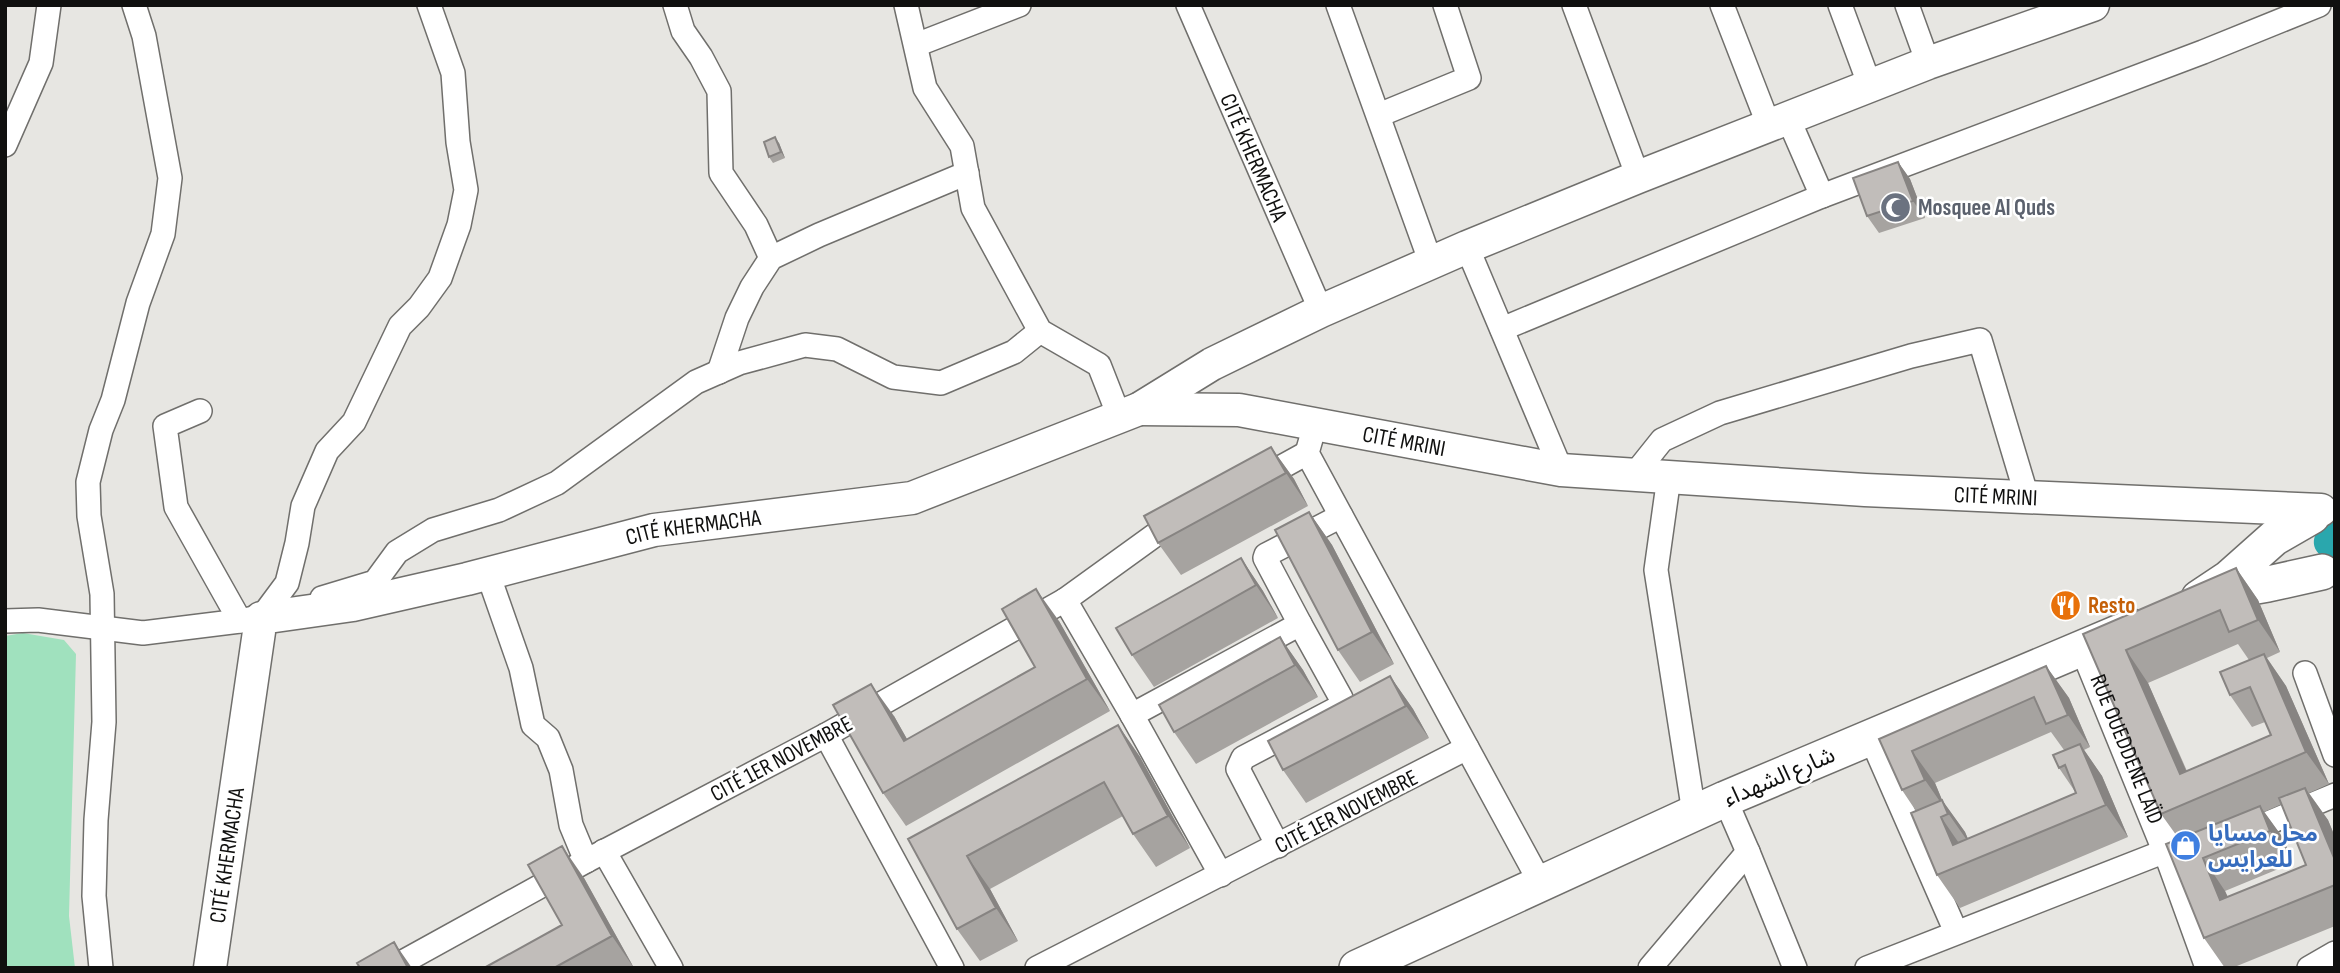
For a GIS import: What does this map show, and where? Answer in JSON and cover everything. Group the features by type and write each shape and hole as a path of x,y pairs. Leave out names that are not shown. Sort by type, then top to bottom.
{"main road":[{"path":"2322,511 2302,533 2303,552 2314,567 2329,577"},
{"path":"2207,594 2274,538 2322,511"},
{"path":"2207,594 2329,577"},
{"name":"شارع الشهداء","path":"1357,968 1709,806 2207,594"}],"street":[{"path":"5,145 41,63 49,5"},
{"path":"101,968 94,896 96,820 104,722 103,629 102,594 89,516 88,482 138,303 163,234 170,178 144,36 134,5"},
{"name":"CITÉ KHERMACHA","path":"210,968 250,620 287,583 303,506 327,451 354,422 400,326 419,307 440,278 459,225 466,190 458,142 453,74 429,5"},
{"path":"676,5 683,31 719,91 721,173 756,225 771,258"},
{"path":"906,5 925,88 962,146 973,208 1040,331 1099,365 1129,412"},
{"path":"915,45 1019,5"},
{"name":"CITÉ KHERMACHA","path":"1188,5 1321,311"},
{"path":"1338,5 1431,262"},
{"path":"1379,116 1469,78 1445,5"},
{"path":"1574,5 1638,177"},
{"path":"1722,5 1779,122 1822,196"},
{"path":"1840,5 1870,86"},
{"path":"1907,5 1928,63"},
{"name":"CITÉ KHERMACHA","path":"250,620 354,605 488,574 653,530 912,498 1129,412 1212,364 1431,262 1928,63 2093,5"},
{"path":"1502,329 1822,196 2203,52 2319,5"},
{"path":"719,372 737,318 771,258 967,173"},
{"path":"1467,247 1561,470"},
{"path":"8,616 143,633 250,620 375,582 397,552 433,530 499,510 557,483 696,382 739,363 806,345 837,349 893,377 941,383 1014,352 1040,331"},
{"path":"1634,475 1662,440 1720,413 1911,356 1980,340 2027,497"},
{"name":"CITÉ MRINI","path":"1129,412 1239,410 1311,439 1561,470 1865,490 2322,511"},
{"path":"200,411 165,426 176,507 250,620"},
{"path":"1237,491 1311,439 1341,516 1541,884"},
{"path":"1669,477 1656,570 1709,806 1748,852 1795,968"},
{"name":"CITÉ 1ER NOVEMBRE","path":"392,968 595,856 826,735 1065,600 1155,535 1202,510"},
{"path":"1278,846 1238,769 1239,763 1243,758 1340,707 1342,703 1265,558 1266,555 1341,516"},
{"path":"488,574 521,668 533,725 548,738 561,770 571,825 671,968"},
{"path":"1065,600 1221,876"},
{"path":"1132,715 1300,624"},
{"name":"RUE OUEDDENE LAÏD","path":"2086,647 2180,855 2212,968"},
{"path":"2305,673 2335,755"},
{"path":"826,735 952,968"},
{"path":"1871,738 1956,932"},
{"name":"CITÉ 1ER NOVEMBRE","path":"1037,968 1467,748"},
{"path":"2223,842 2335,794"},
{"path":"1650,968 1748,852"},
{"path":"1867,968 1956,932 2180,855"},
{"path":"2309,968 2335,953"}],"green space":[{"path":"23,633 64,640 76,654 69,916 75,968 5,968 5,636"}],"water":[{"path":"2335,520 2335,561 2319,554 2315,549 2314,538 2320,528"}],"building":[{"path":"775,137 781,152 769,157 764,142"},
{"path":"1898,162 1913,201 1867,216 1853,178"},
{"path":"1271,447 1286,473 1158,543 1144,516"},
{"path":"1309,512 1372,632 1338,650 1275,530"},
{"path":"1241,558 1256,585 1132,655 1116,628"},
{"path":"2236,568 2258,620 2229,632 2220,610 2126,650 2180,774 2271,735 2250,687 2230,695 2220,672 2264,654 2306,752 2161,814 2083,634"},
{"path":"1036,589 1087,679 883,793 833,705 871,684 904,741 1035,667 1002,609"},
{"path":"1280,637 1295,665 1174,732 1159,705"},
{"path":"2046,666 2068,715 2046,724 2034,697 1912,751 1925,780 1902,790 1879,739"},
{"path":"1390,676 1406,706 1283,770 1268,741"},
{"path":"1118,725 1168,816 1133,834 1104,782 967,856 996,908 957,929 908,839"},
{"path":"2080,744 2106,805 1937,875 1911,813 1942,800 1948,814 1941,817 1953,845 2076,793 2065,765 2059,768 2053,755"},
{"path":"2305,788 2335,860 2335,885 2204,938 2166,844 2260,806 2270,831 2203,858 2220,900 2306,865 2279,798"},
{"path":"562,846 612,936 554,968 484,968 562,925 528,865"},
{"path":"394,942 408,968 360,968 357,963"}],"place":[{"name":"Mosquee Al Quds","path":"1895,207"},
{"name":"Resto","path":"2065,605"},
{"name":"محل مسايا للعرايس","path":"2185,846"}]}
